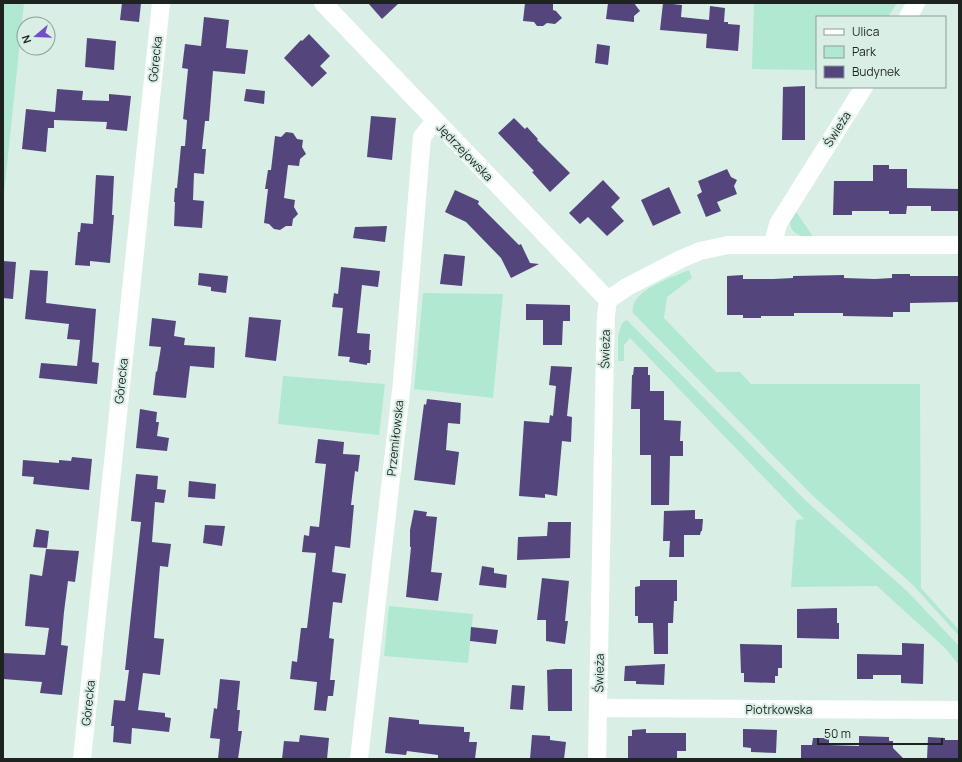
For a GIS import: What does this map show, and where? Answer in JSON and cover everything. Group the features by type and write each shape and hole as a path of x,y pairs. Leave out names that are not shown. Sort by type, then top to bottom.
{"street":[{"name":"Górecka","path":"82,759 161,3"},
{"name":"Jędrzejowska","path":"323,3 608,300"},
{"path":"909,16 916,3"},
{"name":"Świeża","path":"773,244 778,224 863,88"},
{"name":"Przemiłowska","path":"359,759 402,382 422,137 428,128 436,121"},
{"path":"608,300 646,276 700,251 728,246 773,244 959,245"},
{"name":"Świeża","path":"597,759 605,349 608,300"},
{"name":"Piotrkowska","path":"598,708 959,710"}],"green space":[{"path":"3,3 24,3 23,16 16,16 16,56 18,56 3,203"},
{"path":"754,3 897,3 889,16 816,16 816,70 752,69"},
{"path":"794,209 812,237 797,234 792,229 790,220"},
{"path":"689,270 692,278 667,297 664,318 716,372 740,372 751,384 920,384 921,588 959,630 959,636 913,585 812,495 633,313 633,305 637,298 644,292 663,281"},
{"path":"423,293 503,294 493,398 414,389"},
{"path":"627,320 806,501 908,592 959,646 959,665 945,648 877,586 791,587 796,520 804,519 630,338 624,345 624,361 618,361 618,336 622,323"},
{"path":"283,376 385,384 379,435 278,424"},
{"path":"389,606 473,614 468,663 384,656"}],"building":[{"path":"122,3 141,3 139,22 120,20"},
{"path":"368,3 399,3 382,19"},
{"path":"525,3 553,3 553,10 556,11 562,18 555,24 547,23 543,26 537,26 534,22 523,21"},
{"path":"608,3 634,3 640,11 634,16 634,22 606,19"},
{"path":"663,3 682,5 681,17 709,20 710,6 725,8 724,22 728,22 728,24 740,25 738,51 706,48 707,34 660,30"},
{"path":"204,17 229,20 226,48 248,50 245,74 213,71 209,121 205,121 202,149 206,149 204,174 194,173 193,200 204,201 202,228 174,226 175,188 177,188 181,146 185,146 187,120 183,119 188,69 182,68 185,44 201,46"},
{"path":"309,34 330,56 320,66 327,73 312,87 284,58 301,40 302,41"},
{"path":"87,38 116,41 114,70 85,67"},
{"path":"597,44 610,46 608,65 595,63"},
{"path":"805,86 805,140 782,140 783,87"},
{"path":"57,89 83,91 82,100 109,101 109,94 131,96 127,131 106,129 107,122 54,120 54,128 48,128 46,152 22,149 26,109 55,112"},
{"path":"246,89 265,91 264,104 244,101"},
{"path":"371,116 396,118 392,160 367,157"},
{"path":"514,118 525,129 527,127 538,139 537,140 570,173 550,192 532,172 534,171 498,133"},
{"path":"286,132 293,133 297,139 303,140 302,147 306,154 300,159 299,166 288,165 284,198 295,200 294,207 298,214 293,219 292,226 286,226 280,230 274,229 269,224 264,223 268,189 265,189 268,170 271,170 275,136 281,137"},
{"path":"873,165 889,165 889,169 907,169 907,188 959,189 959,211 931,211 931,206 907,206 906,214 889,214 889,211 852,211 852,215 833,215 834,181 873,181"},
{"path":"727,169 731,177 737,180 734,186 737,194 717,202 721,211 706,217 697,195 702,192 698,181"},
{"path":"96,175 114,176 112,215 114,215 110,263 90,261 90,266 75,265 78,232 80,232 81,223 93,224"},
{"path":"603,180 620,198 611,207 624,221 607,236 588,217 580,224 569,213"},
{"path":"669,187 681,213 653,226 641,200"},
{"path":"455,190 479,201 478,204 519,245 521,244 530,263 539,264 511,278 501,258 466,222 445,212"},
{"path":"387,226 385,242 353,238 355,227"},
{"path":"444,254 465,256 462,286 440,284"},
{"path":"3,261 16,262 13,299 3,298"},
{"path":"341,267 380,271 378,287 362,285 357,333 370,334 370,363 367,363 367,365 349,362 350,357 338,356 343,308 332,307 334,293 338,294"},
{"path":"30,270 48,271 46,303 96,309 92,362 99,363 97,384 39,378 41,363 77,366 80,340 67,339 69,324 25,319"},
{"path":"199,273 228,276 226,293 211,291 211,287 198,285"},
{"path":"892,274 910,274 910,276 959,276 959,302 910,303 910,312 893,312 893,317 843,316 843,313 794,313 794,316 761,316 761,318 743,318 743,315 727,315 727,276 743,275 743,279 773,279 793,278 793,276 844,275 844,278 875,279 892,278"},
{"path":"526,304 570,305 570,321 563,321 562,345 543,345 543,320 526,320"},
{"path":"249,317 281,320 276,361 245,357"},
{"path":"152,318 176,321 174,336 185,338 184,345 215,347 214,368 190,366 186,398 153,395 161,347 149,346"},
{"path":"551,366 572,367 567,416 572,417 571,442 562,441 557,496 545,494 545,498 519,496 524,421 549,423 550,415 553,416 556,386 549,385"},
{"path":"634,367 648,367 648,375 650,375 650,391 664,391 664,420 681,421 680,441 683,441 683,456 670,456 669,505 651,505 651,455 640,455 640,409 631,409 632,375"},
{"path":"427,399 461,403 460,424 448,423 446,450 459,452 455,485 414,480 424,404 426,405"},
{"path":"140,409 157,412 156,422 159,422 157,436 169,438 167,451 136,448"},
{"path":"318,439 344,442 343,454 360,455 358,472 355,471 351,505 354,505 350,548 335,546 332,572 346,574 342,603 333,602 329,638 334,639 330,680 335,680 333,696 328,696 326,711 314,710 317,682 290,679 292,661 297,662 301,628 307,628 316,553 302,552 304,535 309,536 310,526 319,527 326,464 315,463"},
{"path":"72,457 92,459 89,490 33,484 34,477 22,476 23,460 59,463 59,460 71,461"},
{"path":"136,474 158,476 157,489 166,490 164,503 155,502 152,542 171,544 168,567 160,566 154,638 164,639 160,675 143,673 138,710 165,713 165,717 171,718 169,732 132,728 131,744 113,742 114,726 111,726 114,700 125,701 129,670 125,670 141,522 131,521"},
{"path":"189,481 216,484 215,499 188,497"},
{"path":"414,510 427,512 426,516 437,517 431,572 442,573 438,601 406,597 411,547 410,530"},
{"path":"695,510 695,519 703,519 702,531 700,535 684,535 684,557 669,557 670,541 663,541 664,511"},
{"path":"548,522 571,522 570,558 517,560 518,537 547,536"},
{"path":"205,525 225,526 222,546 203,543"},
{"path":"36,529 49,531 47,548 33,547"},
{"path":"46,549 79,551 75,582 68,581 64,612 61,645 68,646 62,695 40,693 42,682 3,679 3,653 45,655 49,628 25,626 30,574 42,576"},
{"path":"482,566 494,568 494,573 507,575 506,588 479,585"},
{"path":"542,578 569,581 565,621 568,621 565,644 546,641 546,620 537,620"},
{"path":"640,580 677,580 677,601 674,601 673,623 668,623 668,654 654,654 653,623 638,623 638,616 635,616 635,587 640,586"},
{"path":"837,608 839,639 797,638 797,609"},
{"path":"471,627 498,630 496,644 470,641"},
{"path":"902,643 924,644 923,684 901,683 901,675 873,675 873,679 857,679 857,654 902,655"},
{"path":"740,644 782,645 782,668 778,668 778,676 775,676 775,683 744,682 744,673 741,673"},
{"path":"665,664 664,685 636,684 636,681 624,681 625,666"},
{"path":"572,669 572,711 548,711 547,670"},
{"path":"220,679 240,681 237,710 240,710 238,731 242,731 238,759 218,759 220,739 210,738 214,708 217,709"},
{"path":"512,685 525,686 523,710 510,709"},
{"path":"389,717 419,720 419,724 464,727 464,732 470,732 469,742 477,742 475,759 438,759 438,755 407,751 406,755 385,753"},
{"path":"646,729 646,733 686,733 686,751 677,751 677,759 628,759 628,736 632,736 632,730"},
{"path":"743,729 777,730 776,753 751,752 751,748 743,747"},
{"path":"300,735 329,738 327,759 282,759 284,741 299,742"},
{"path":"532,735 550,736 550,740 566,742 564,759 530,759"},
{"path":"859,736 889,737 889,741 893,741 893,748 904,759 801,759 801,745 812,745 813,738 829,738 829,745 859,746"},
{"path":"928,737 945,738 945,740 959,740 958,759 927,759"}]}
